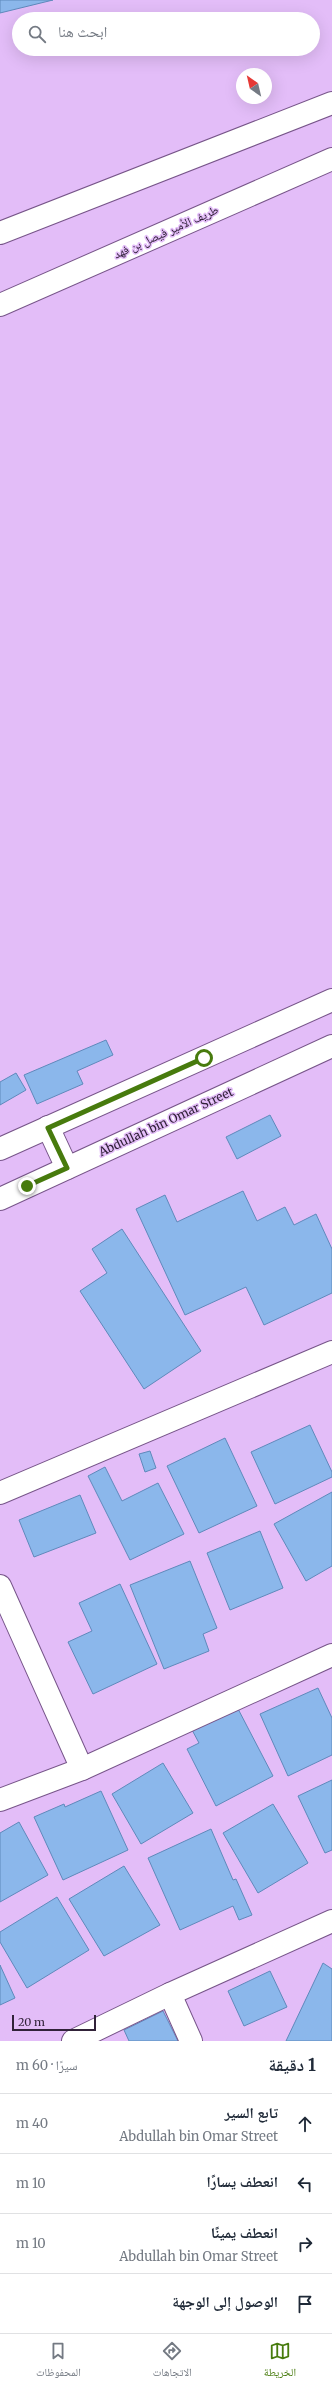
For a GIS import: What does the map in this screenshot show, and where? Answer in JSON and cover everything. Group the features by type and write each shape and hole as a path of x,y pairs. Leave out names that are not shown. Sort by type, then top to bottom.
{"street":[{"path":"0,233 332,103"},
{"name":"طريف الأمير فيصل بن فهد","path":"0,304 332,160"},
{"path":"0,1149 332,1000"},
{"name":"Abdullah bin Omar Street","path":"0,1199 332,1046"},
{"path":"48,1128 67,1168"},
{"path":"0,1493 332,1352"},
{"path":"0,1586 82,1769"},
{"path":"0,1800 82,1769 332,1655"},
{"path":"73,2041 170,1994 332,1921"},
{"path":"170,1994 191,2041"}],"building":[{"path":"0,0 53,0 0,13"},
{"path":"106,1040 113,1055 77,1071 83,1084 37,1104 24,1075"},
{"path":"16,1073 26,1090 0,1105 0,1082"},
{"path":"270,1115 281,1136 237,1159 226,1137"},
{"path":"243,1191 257,1221 285,1207 294,1225 316,1214 332,1249 332,1293 264,1325 246,1287 185,1315 136,1209 165,1195 177,1222"},
{"path":"122,1229 201,1351 144,1389 80,1291 107,1273 92,1249"},
{"path":"310,1425 332,1472 332,1477 275,1504 251,1452"},
{"path":"225,1438 257,1506 199,1533 167,1466"},
{"path":"150,1451 156,1468 145,1472 139,1454"},
{"path":"105,1467 122,1501 158,1483 184,1534 130,1560 88,1476"},
{"path":"332,1492 332,1566 306,1581 274,1524"},
{"path":"80,1495 96,1533 34,1557 19,1520"},
{"path":"260,1531 283,1588 230,1610 207,1553"},
{"path":"190,1561 217,1628 203,1634 209,1651 164,1669 130,1585"},
{"path":"120,1584 157,1664 93,1694 68,1642 92,1631 79,1603"},
{"path":"318,1688 332,1718 332,1755 288,1776 260,1714"},
{"path":"236,1705 273,1776 216,1806 187,1749 199,1743 191,1728"},
{"path":"163,1763 193,1813 141,1844 112,1794"},
{"path":"332,1780 332,1850 325,1853 298,1796"},
{"path":"101,1791 128,1850 63,1880 34,1817 64,1804 65,1807"},
{"path":"273,1804 308,1863 258,1893 223,1833"},
{"path":"19,1822 48,1875 0,1902 0,1833"},
{"path":"211,1829 233,1880 236,1879 252,1915 239,1920 233,1906 180,1930 148,1858"},
{"path":"124,1866 160,1925 104,1956 69,1899"},
{"path":"57,1897 89,1950 27,1988 0,1942 0,1932"},
{"path":"323,1963 332,1969 332,2041 286,2041"},
{"path":"0,1965 15,1998 0,2005"},
{"path":"270,1971 287,2007 244,2026 228,1991"},
{"path":"163,2011 178,2041 129,2041 124,2030"}],"route":[{"path":"27,1186 67,1168 48,1128 204,1058"}]}
